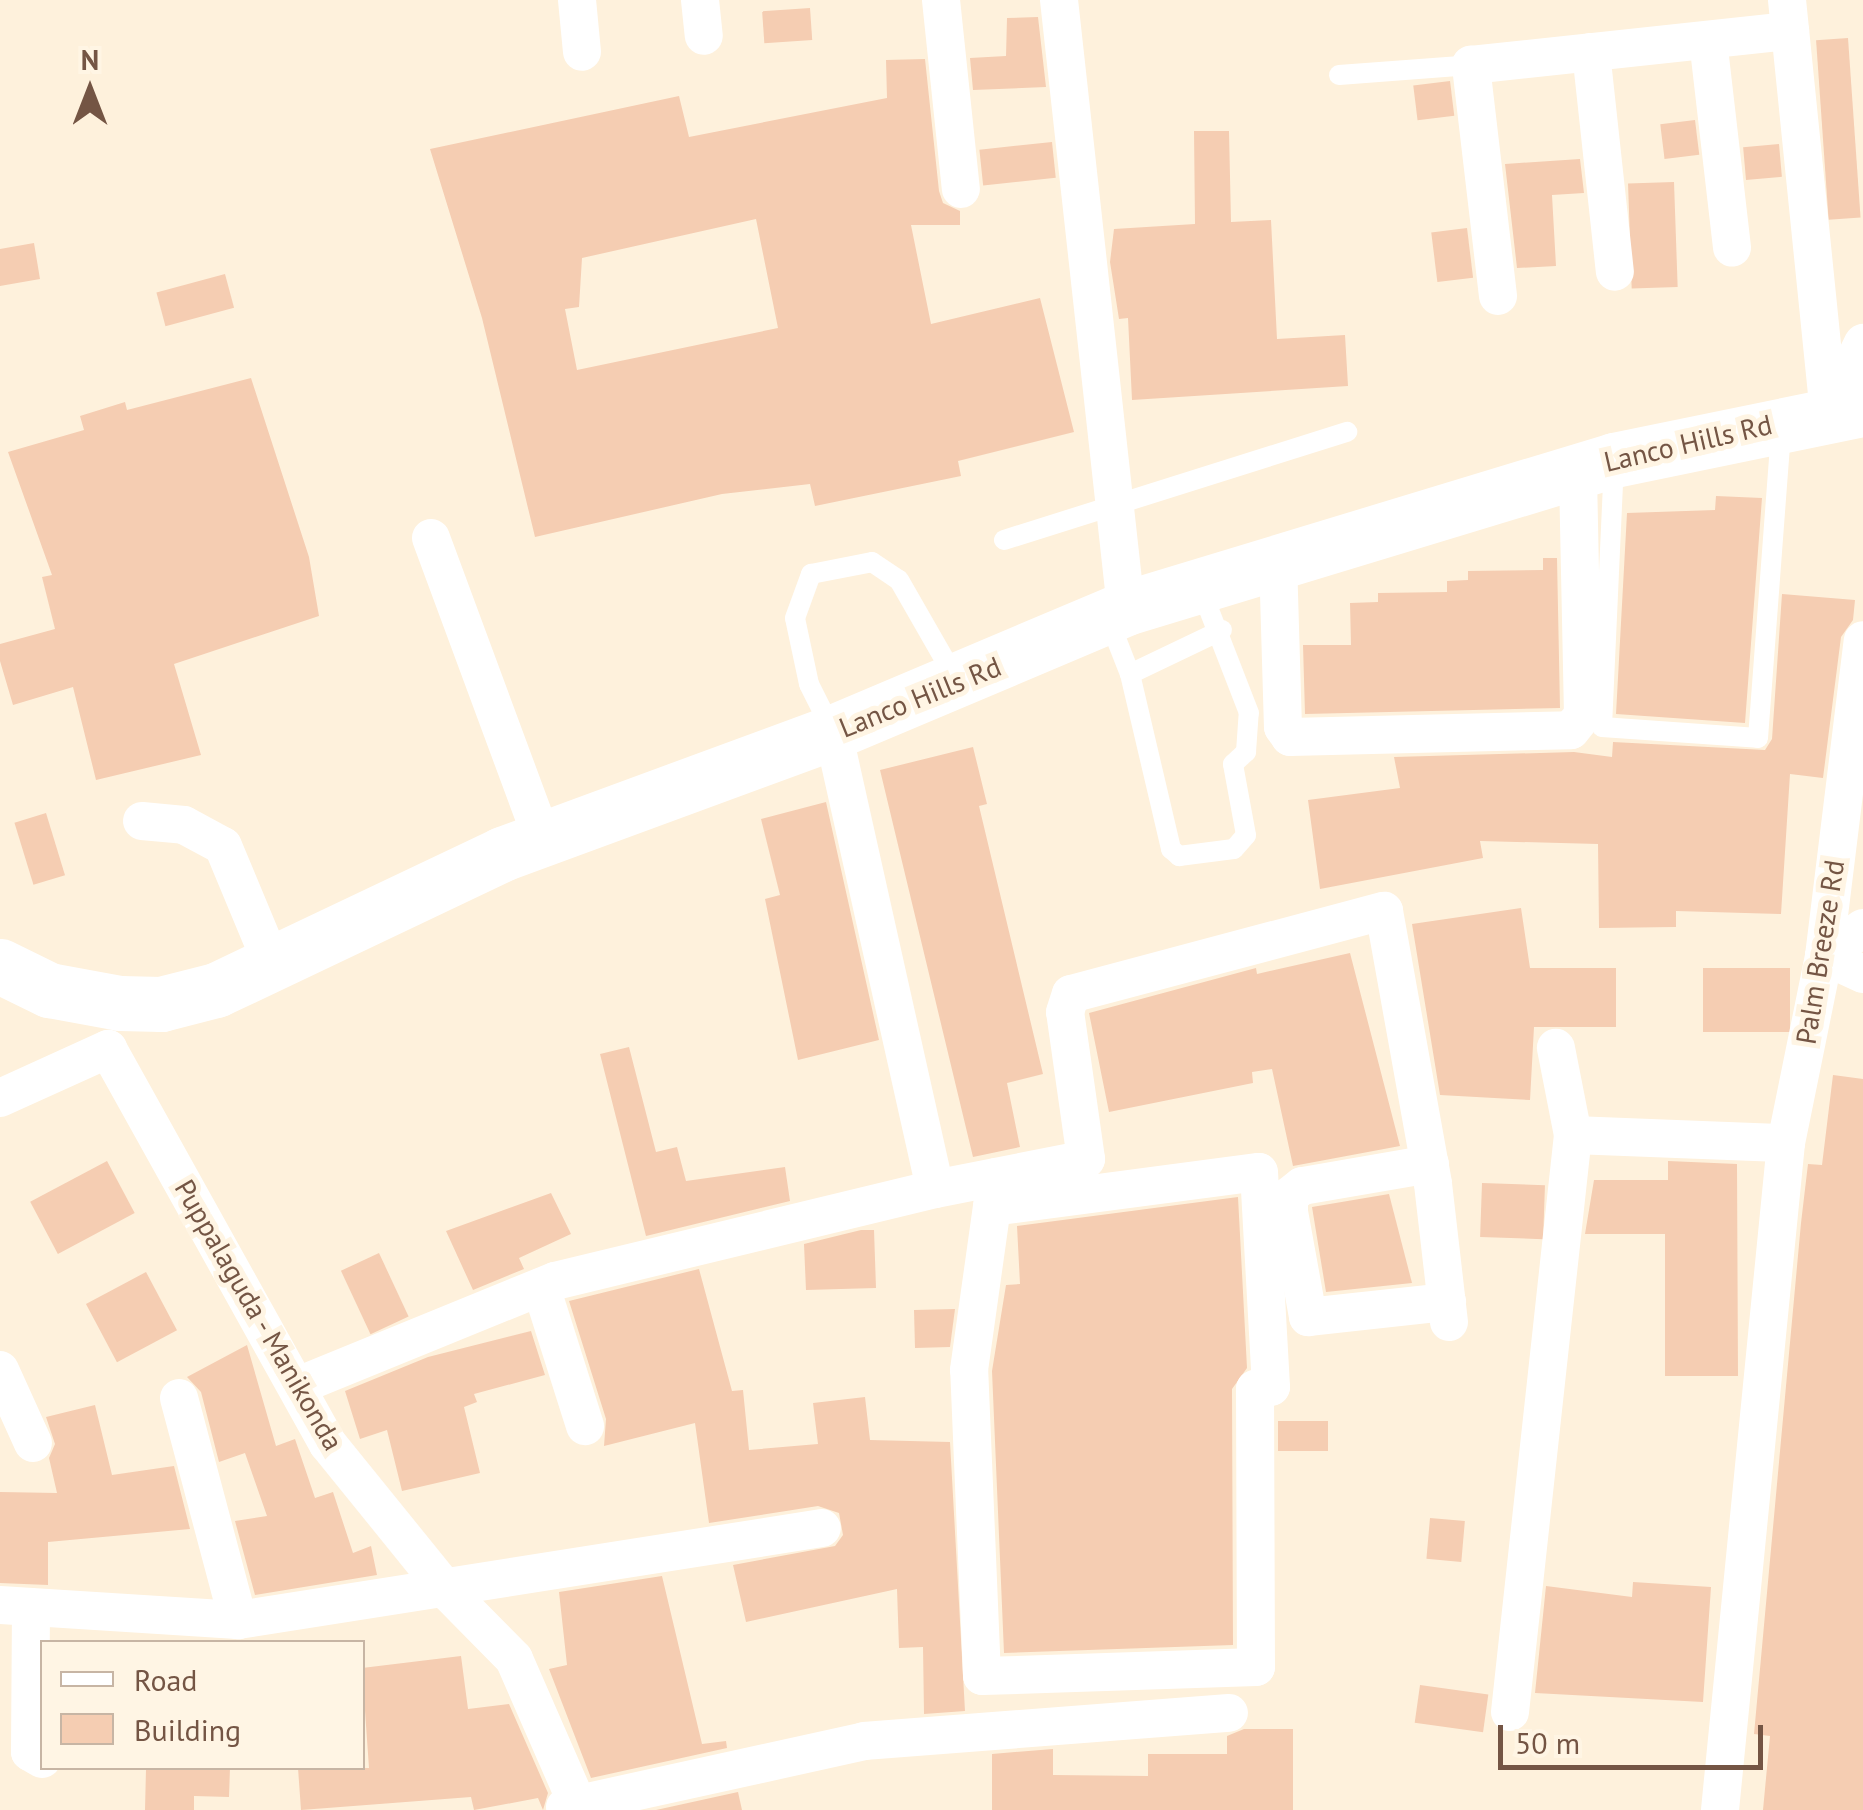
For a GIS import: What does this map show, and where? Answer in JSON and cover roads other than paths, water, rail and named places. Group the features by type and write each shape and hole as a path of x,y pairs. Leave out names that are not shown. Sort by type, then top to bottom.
{"street":[{"path":"576,0 582,52"},
{"path":"940,0 961,189"},
{"path":"1059,0 1114,505 1117,612"},
{"path":"1498,296 1471,66 1708,40 1789,16 1825,414"},
{"path":"1708,40 1732,248"},
{"path":"1590,52 1615,272"},
{"path":"1825,414 1863,343"},
{"name":"Lanco Hills Rd","path":"0,966 114,1026 161,1004 216,990 542,838 833,732 1117,612 1210,608 1278,560 1596,465 1825,414"},
{"path":"1278,560 1283,726 1290,737 1571,730 1583,716 1596,465"},
{"path":"431,538 542,838"},
{"name":"Palm Breeze Rd","path":"1720,1810 1786,1143 1824,956 1856,738 1863,640"},
{"path":"833,732 935,1189"},
{"path":"142,820 184,825 223,846 272,964"},
{"path":"994,1192 1086,1158 1065,1012 1071,994 1384,911 1430,1164 1448,1312 1308,1317 1289,1196 1302,1186 1430,1164"},
{"path":"1863,928 1824,956 1863,974"},
{"path":"0,1098 114,1026"},
{"name":"Puppalaguda - Manikonda","path":"114,1026 328,1444 448,1592 514,1659 575,1808"},
{"path":"1510,1712 1573,1135 1556,1048"},
{"path":"1573,1135 1786,1143"},
{"path":"300,1386 541,1287 935,1189 994,1192 1259,1172 1271,1386 1255,1389 1256,1668 982,1676 969,1370 994,1192"},
{"path":"541,1287 584,1426"},
{"path":"0,1370 33,1443"},
{"path":"179,1398 238,1620"},
{"path":"40,1757 30,1752 16,1606 193,1628 448,1592 822,1528"},
{"path":"575,1808 864,1741 1229,1713"}],"lane":[{"path":"1340,75 1471,66"},
{"path":"1596,465 1602,727 1758,738 1825,414"},
{"path":"1004,540 1347,432"},
{"path":"833,732 808,684 795,618 811,574 872,562 899,580 957,682"},
{"path":"1117,612 1130,674 1171,849 1179,856 1234,849 1246,835 1234,764 1246,752 1249,713 1210,608 1130,674"}]}
